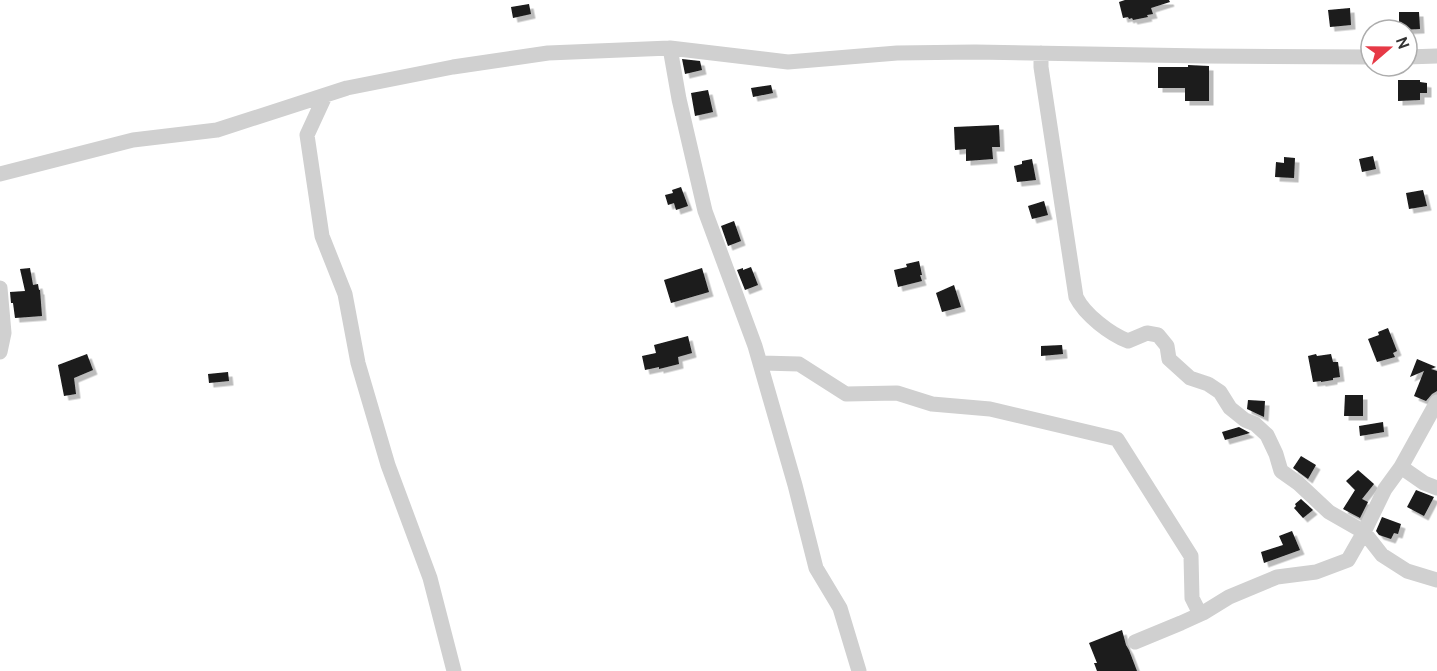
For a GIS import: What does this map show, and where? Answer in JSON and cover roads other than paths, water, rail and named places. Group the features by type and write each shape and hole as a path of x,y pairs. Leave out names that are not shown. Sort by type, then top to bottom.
{"street":[{"path":"670,48 679,99 705,211 760,363 816,568 840,608 859,671"},
{"path":"0,174 133,140 217,130 347,88 453,67 549,52 670,48 788,62 897,53 975,52 1359,57"},
{"path":"1041,53 1041,67 1076,297 1081,306 1115,337 1128,341 1147,333 1158,335 1167,346 1169,359 1190,378 1208,384 1220,392 1230,408 1245,420 1255,424 1267,435 1281,471 1298,483 1329,512 1364,532 1382,555 1407,571 1437,580"},
{"path":"1419,57 1437,56"},
{"path":"325,96 307,135 322,236 345,294 358,363 388,465 430,578 454,671"},
{"path":"0,288 4,333 0,352"},
{"path":"760,363 799,363 846,394 897,393 932,404 990,409 1117,439 1191,556 1192,598 1200,614"},
{"path":"1135,642 1277,577 1316,572 1348,560 1385,489 1401,467 1437,402"},
{"path":"1401,467 1424,483 1437,488"}]}
